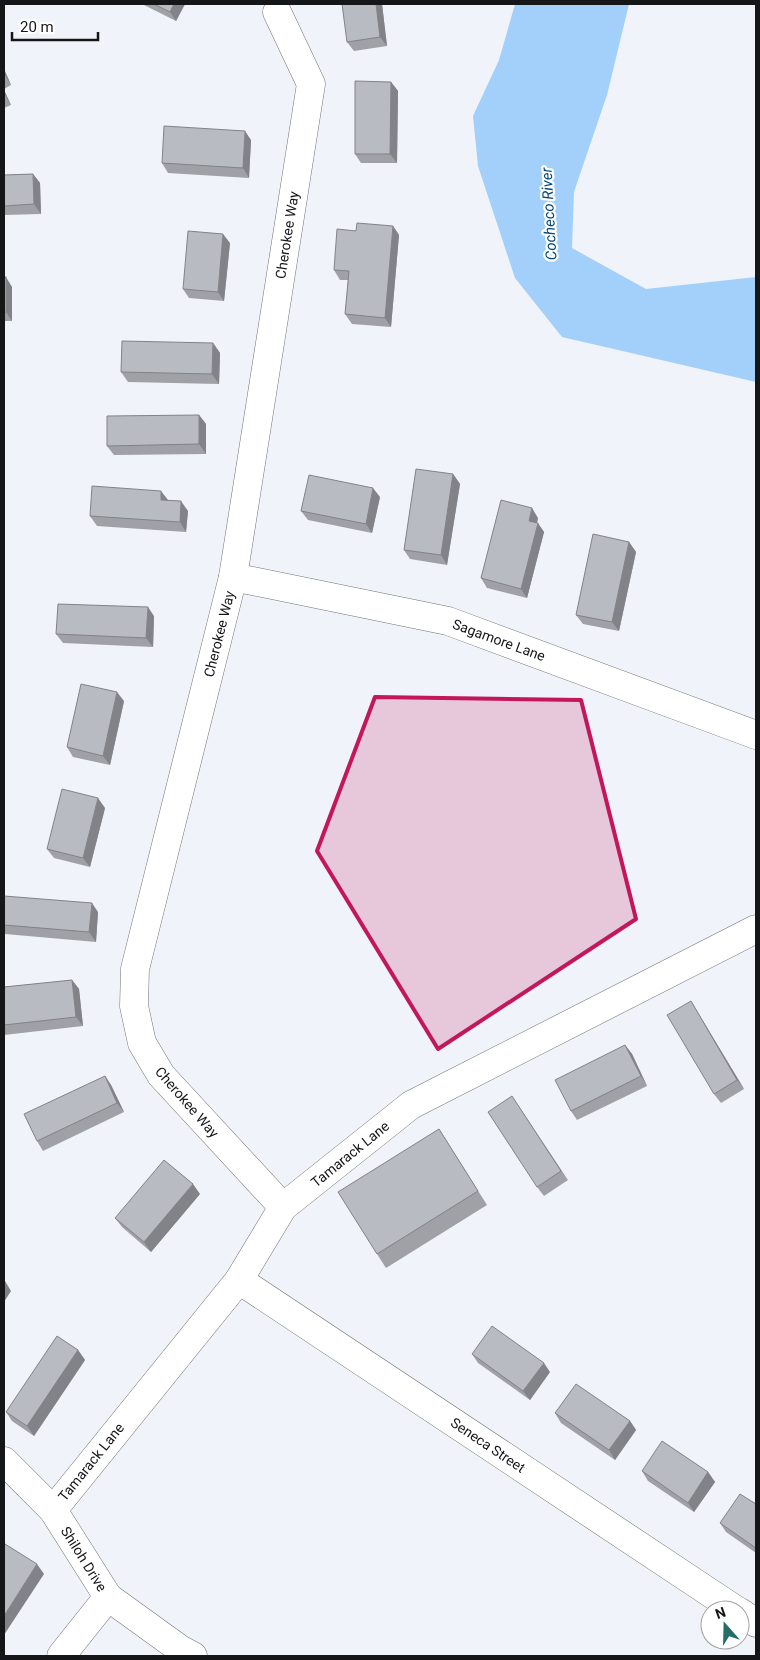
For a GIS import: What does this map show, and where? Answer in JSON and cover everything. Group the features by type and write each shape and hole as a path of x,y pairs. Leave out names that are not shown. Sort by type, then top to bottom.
{"street":[{"name":"Cherokee Way","path":"277,12 311,84 233,577 134,968 134,1006 142,1044 161,1075 283,1207"},
{"name":"Sagamore Lane","path":"233,577 448,621 756,735"},
{"name":"Tamarack Lane","path":"53,1510 239,1280 283,1207 410,1105 756,929"},
{"name":"Seneca Street","path":"239,1280 721,1600"},
{"name":"Shiloh Drive","path":"4,1461 53,1510 108,1597 180,1649 193,1656"},
{"path":"61,1656 108,1597"}],"highlighted area":[{"path":"375,697 581,700 636,919 438,1049 317,851"}],"water":[{"name":"Cocheco River","path":"515,4 629,4 607,95 574,192 572,248 646,289 756,277 756,382 562,337 515,278 478,166 473,116 499,60"}],"building":[{"path":"154,4 174,4 170,12"},
{"path":"342,4 376,4 380,37 347,42"},
{"path":"355,81 391,82 390,154 355,154"},
{"path":"164,126 245,131 243,168 162,163"},
{"path":"33,174 34,204 4,206 4,175"},
{"path":"357,223 393,226 385,318 345,314 349,271 334,270 337,229 356,231"},
{"path":"188,231 223,234 218,292 183,289"},
{"path":"4,277 6,277 6,312 4,312"},
{"path":"122,341 213,343 212,374 121,372"},
{"path":"199,415 199,444 107,446 107,416"},
{"path":"416,469 453,474 441,555 404,550"},
{"path":"309,475 373,488 366,524 301,511"},
{"path":"92,486 161,491 161,500 181,501 180,522 90,516"},
{"path":"501,500 532,508 529,521 538,523 521,589 481,578"},
{"path":"593,534 629,542 612,622 576,615"},
{"path":"58,604 148,607 146,638 56,634"},
{"path":"81,684 117,692 103,756 67,747"},
{"path":"62,789 98,798 83,858 47,849"},
{"path":"4,896 92,903 89,932 4,925"},
{"path":"72,980 76,1017 4,1025 4,987"},
{"path":"691,1001 737,1080 714,1094 667,1015"},
{"path":"625,1045 641,1076 571,1111 555,1080"},
{"path":"105,1076 117,1103 37,1141 24,1114"},
{"path":"512,1096 561,1171 537,1187 488,1112"},
{"path":"439,1129 478,1191 377,1254 338,1192"},
{"path":"164,1160 193,1184 144,1242 115,1218"},
{"path":"492,1326 544,1363 523,1391 472,1354"},
{"path":"57,1336 78,1350 27,1426 6,1412"},
{"path":"576,1384 630,1421 609,1450 555,1413"},
{"path":"662,1441 708,1472 688,1503 642,1471"},
{"path":"740,1494 756,1504 756,1548 720,1523"},
{"path":"4,1545 37,1564 4,1616"}]}
